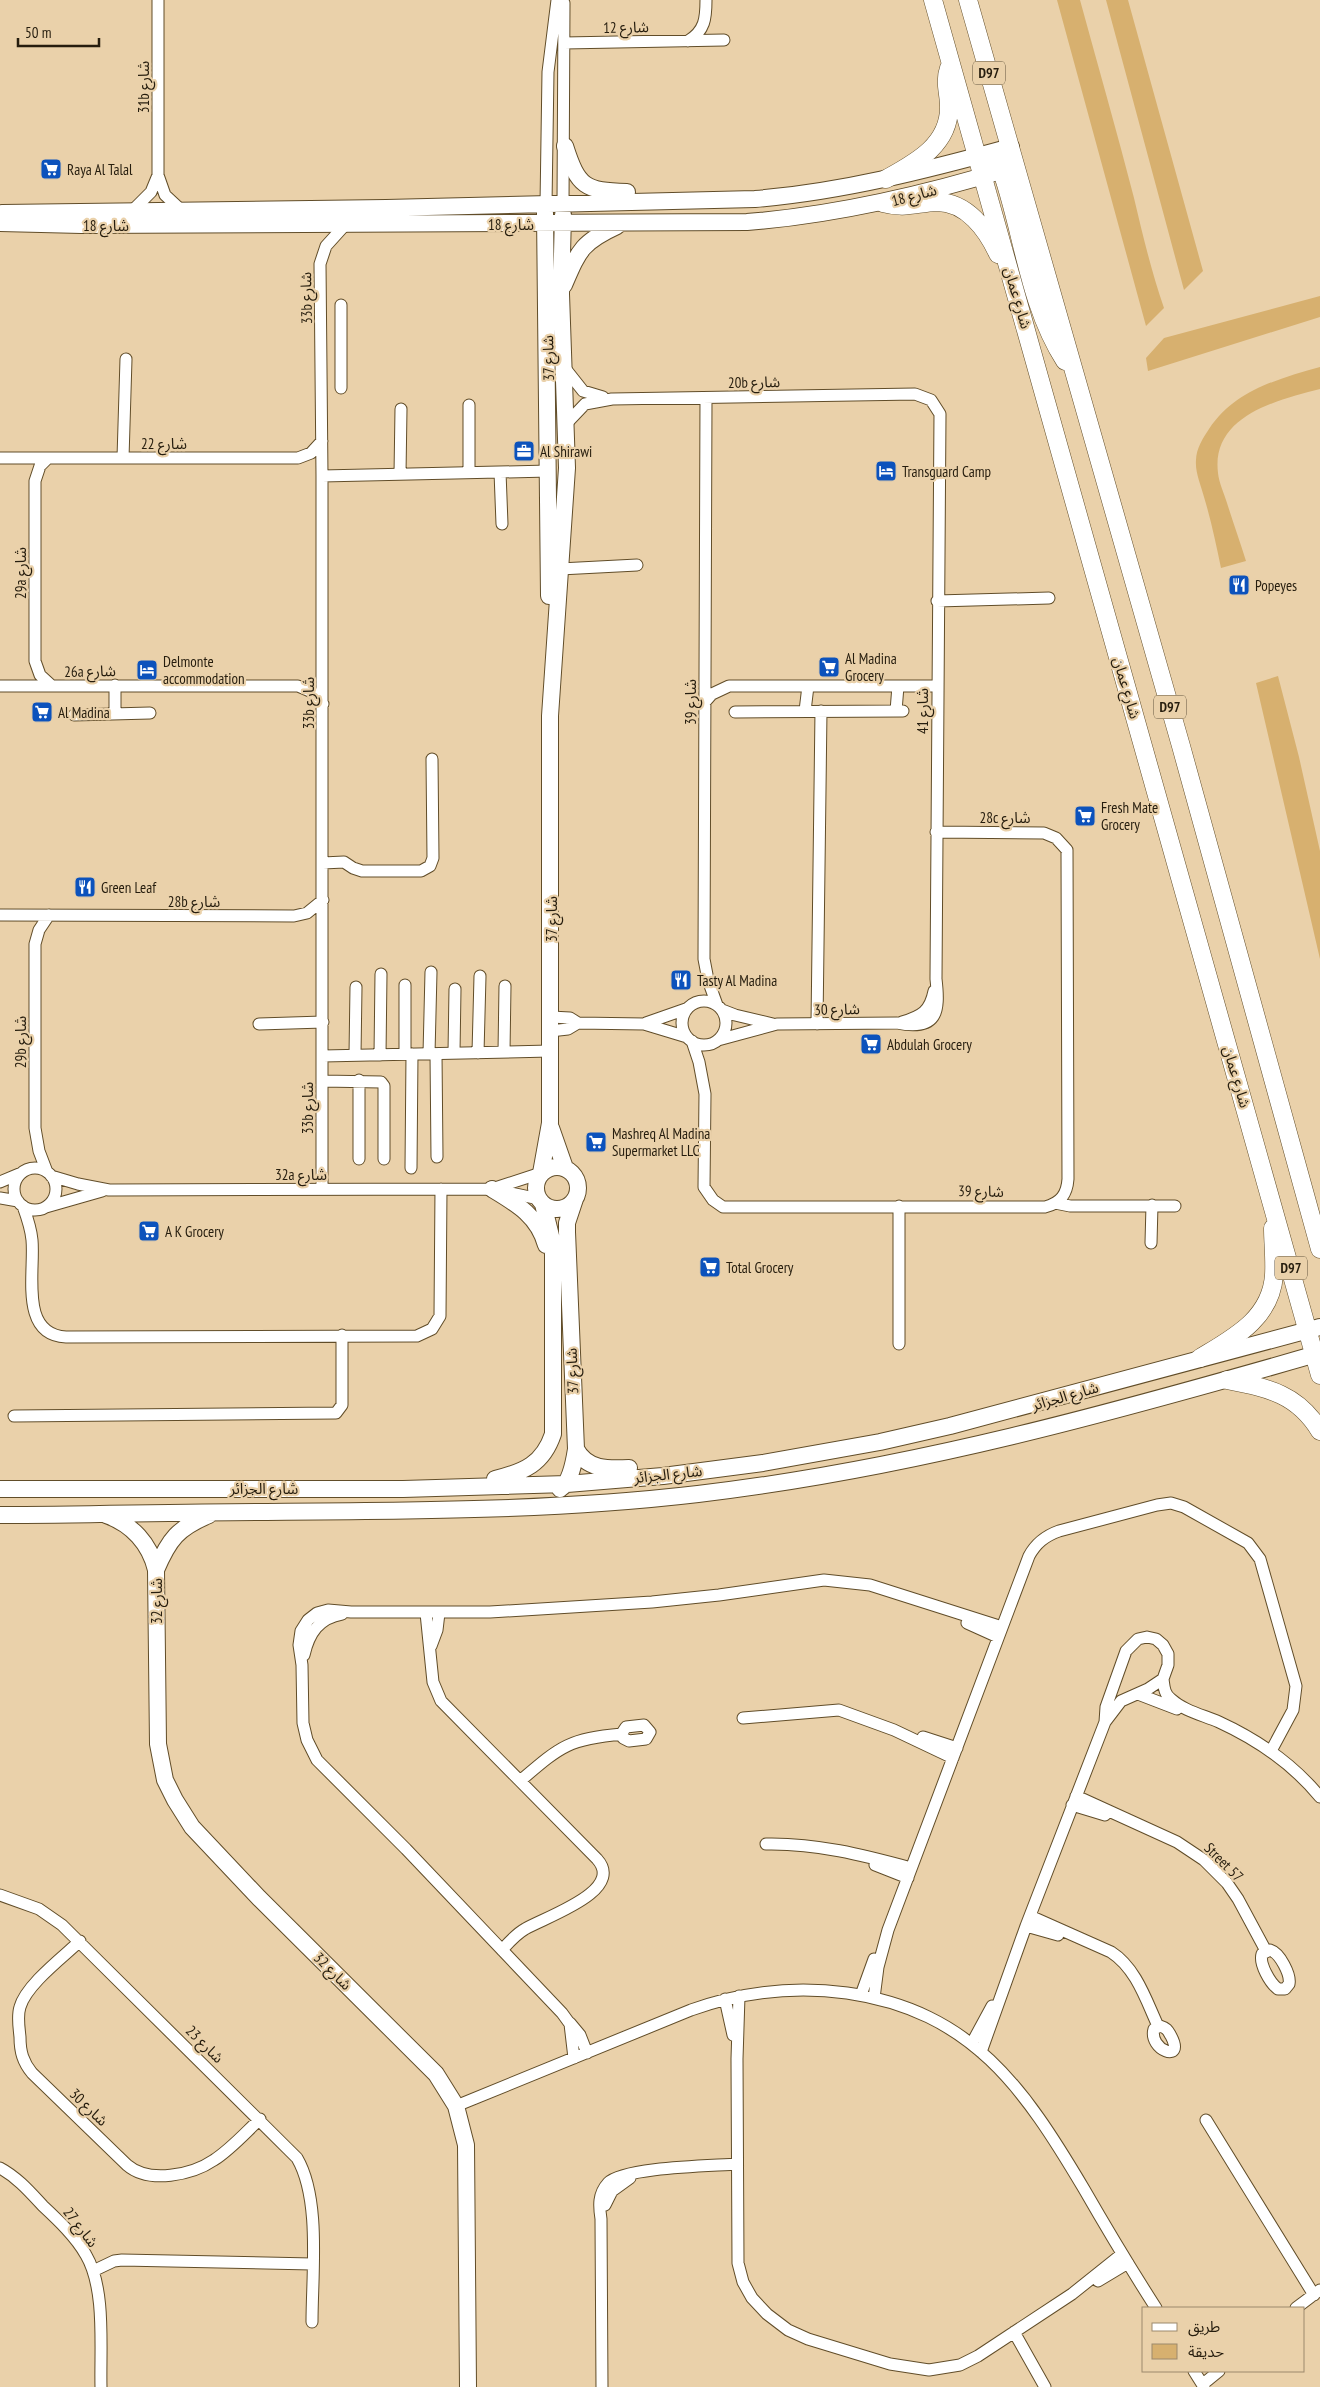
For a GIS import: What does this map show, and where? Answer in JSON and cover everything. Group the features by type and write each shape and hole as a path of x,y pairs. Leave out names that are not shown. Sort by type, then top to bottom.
{"main road":[{"name":"شارع عمان","path":"933,0 1273,1204 1318,1330 1320,1376"},
{"name":"D97","path":"968,0 1010,147 1009,168 1076,375 1184,756 1320,1250"},
{"path":"886,179 927,154 942,134 949,109 946,78 952,63"},
{"path":"978,156 994,158 999,164 1009,168"},
{"path":"883,203 912,206 938,202 961,209 975,219 985,231 1002,262 1010,271"},
{"path":"1258,1152 1271,1168 1276,1178 1318,1330"},
{"path":"1200,1358 1246,1329 1264,1307 1274,1275 1273,1204"},
{"path":"1227,1380 1261,1386 1285,1396 1304,1409 1320,1430"}],"street":[{"name":"31b شارع","path":"158,0 158,174 165,195 180,209"},
{"name":"شارع 37","path":"541,1173 550,1123 550,716 547,660 549,471 545,224 548,72 557,0"},
{"name":"شارع 37","path":"550,716 567,468 561,294 565,146 564,0"},
{"path":"688,41 698,34 706,20 706,0"},
{"name":"شارع 12","path":"564,43 724,40 706,20"},
{"path":"565,146 574,169 587,186 601,191 632,193 643,202"},
{"name":"شارع 18","path":"0,213 563,204 772,198 886,179 1010,147"},
{"name":"شارع 18","path":"0,223 82,225 622,224 771,220 883,203 1009,168"},
{"name":"31b شارع","path":"133,210 151,192 158,174"},
{"path":"561,294 583,246 590,239 622,224"},
{"name":"33b شارع","path":"322,1189 323,704 321,258 326,246 345,225"},
{"path":"341,305 341,388"},
{"path":"322,347 341,347"},
{"path":"123,458 126,359"},
{"name":"20b شارع","path":"563,365 583,391 612,399"},
{"name":"20b شارع","path":"565,426 585,404 612,399 897,396"},
{"name":"شارع 41","path":"897,396 920,402 928,409 933,416 938,442 936,979"},
{"name":"شارع 39","path":"706,398 704,959 708,980 719,1007"},
{"path":"469,405 469,472"},
{"path":"400,474 401,409"},
{"name":"شارع 22","path":"0,458 298,458 311,453 322,441"},
{"name":"29a شارع","path":"48,458 40,466 35,481 35,662 40,675 52,686"},
{"path":"322,476 549,471"},
{"path":"500,472 502,524"},
{"path":"560,568 637,564"},
{"path":"937,601 1049,598"},
{"path":"115,685 115,714"},
{"name":"26a شارع","path":"0,686 298,686 312,692 323,704"},
{"path":"705,702 712,694 728,686 937,686"},
{"path":"805,711 808,686"},
{"path":"735,712 899,711 898,686"},
{"path":"817,1024 821,711"},
{"path":"74,715 150,714"},
{"path":"323,863 344,862 362,871 421,871 430,866 434,858 432,759"},
{"name":"28c شارع","path":"936,832 1044,833 1056,838 1067,850 1067,1187"},
{"name":"28b شارع","path":"0,915 294,916 307,913 323,900"},
{"name":"29b شارع","path":"49,915 39,930 35,944 35,1128 39,1151 49,1174"},
{"path":"431,972 437,1157"},
{"path":"380,974 380,1055"},
{"path":"478,1053 480,976"},
{"name":"شارع 30","path":"719,1007 742,1017 777,1024 897,1023 917,1018 927,1010 932,1001 936,979"},
{"path":"405,985 411,1168"},
{"path":"504,1052 505,986"},
{"path":"355,1056 356,987"},
{"path":"454,989 454,1053"},
{"path":"550,1024 570,1018 578,1023 644,1024 705,1045 718,1040 725,1029 726,1022 719,1007 704,1001 644,1024"},
{"path":"686,1009 682,1026 689,1039"},
{"path":"260,1024 323,1022"},
{"name":"شارع 30","path":"718,1040 777,1024"},
{"name":"شارع 39","path":"689,1039 700,1062 705,1094 704,1187 709,1196 723,1207 1045,1207 1055,1203 1175,1206"},
{"path":"323,1056 550,1051"},
{"path":"359,1080 359,1160"},
{"path":"322,1081 379,1080 384,1086 384,1159"},
{"name":"شارع 37","path":"550,1123 565,1168"},
{"path":"554,1166 565,1168 571,1171 577,1181 578,1193 571,1204 560,1209 548,1207 541,1202 535,1188 541,1173 554,1166"},
{"path":"0,1182 30,1168 49,1174 54,1181 55,1193 54,1198 45,1207 34,1210 0,1198"},
{"name":"32a شارع","path":"492,1190 541,1173"},
{"path":"19,1174 14,1185 32,1239 34,1312 40,1327 52,1335 66,1337 417,1336 428,1332 436,1325 440,1316 441,1189"},
{"name":"32a شارع","path":"49,1174 78,1184 109,1190"},
{"path":"1055,1203 1063,1197 1067,1187 1084,1205"},
{"name":"32a شارع","path":"45,1207 78,1196 109,1190 492,1190 541,1202"},
{"path":"492,1190 525,1209 538,1225 544,1238 553,1276"},
{"name":"شارع 37","path":"566,1484 574,1462 576,1449 567,1232 567,1223 575,1199"},
{"name":"شارع 37","path":"461,1487 526,1470 542,1456 550,1443 554,1425 552,1234 541,1202"},
{"path":"1151,1244 1152,1205"},
{"path":"899,1344 900,1206"},
{"name":"شارع الجزائر","path":"0,1489 461,1487 566,1484 663,1476 763,1463 880,1442 1000,1414 1200,1358 1318,1330"},
{"path":"14,1416 336,1413 342,1405 342,1335"},
{"name":"شارع الجزائر","path":"0,1515 433,1511 598,1504 754,1487 868,1469 968,1448 1121,1409 1318,1353"},
{"path":"576,1449 581,1458 595,1467 643,1469 663,1476"},
{"path":"258,1512 280,1504 429,1502 551,1494 563,1488 566,1484"},
{"path":"861,1995 910,1873 1029,1556 1044,1538 1157,1505 1171,1503 1184,1508 1248,1543 1260,1559 1296,1693 1293,1710 1271,1751"},
{"name":"شارع 32","path":"156,1570 167,1546 176,1534 191,1523 214,1513"},
{"name":"شارع 32","path":"104,1514 122,1522 138,1535 149,1550 156,1570 156,1730 166,1780 175,1800 192,1827 259,1898 436,2074 456,2106 466,2144 468,2387"},
{"path":"587,2053 580,2035 557,2007 318,1760 306,1740 303,1723 302,1664 306,1643 314,1628 326,1619 351,1612 440,1613 652,1602 719,1596 824,1580 870,1586 941,1609 1000,1632"},
{"path":"426,1613 427,1632 431,1646 433,1682 441,1701 602,1866 604,1875 600,1885 593,1892 525,1929 502,1950"},
{"path":"431,1646 438,1630 440,1613"},
{"path":"1105,1722 1106,1707 1126,1651 1138,1639 1152,1638 1160,1642 1166,1649 1168,1665 1163,1679 1166,1694 1186,1709 1239,1732 1271,1751 1293,1768 1320,1796"},
{"path":"981,2052 1002,1990 1105,1722 1116,1704 1127,1697 1148,1689 1163,1679"},
{"path":"1138,1694 1177,1709 1186,1709"},
{"path":"742,1718 832,1709 849,1712 955,1753"},
{"path":"520,1781 552,1753 567,1745 591,1737 622,1734"},
{"name":"Street 57","path":"1074,1800 1133,1822 1177,1842 1216,1871 1238,1899 1266,1950"},
{"path":"766,1844 813,1846 848,1853 910,1873"},
{"name":"شارع 23","path":"0,1895 28,1904 49,1914 80,1941 297,2158 307,2177 312,2204 312,2322"},
{"path":"1028,1921 1111,1952 1127,1965 1158,2026"},
{"path":"874,1998 878,1967 888,1930"},
{"name":"شارع 30","path":"80,1941 28,1991 20,2006 21,2052 23,2060 32,2072 127,2165 137,2173 149,2177 161,2177 208,2164 222,2155 260,2119"},
{"path":"456,2106 698,2008 726,1999 798,1990 861,1995 874,1998 920,2013 952,2030 972,2043 1021,2092 1051,2133 1155,2307"},
{"path":"972,2043 1002,1990"},
{"path":"739,1996 737,2059 737,2253 740,2273 747,2290 758,2305 788,2330 808,2339 890,2364 929,2370 950,2368 968,2361 1125,2258"},
{"path":"726,1999 737,2059"},
{"path":"570,2024 574,2058"},
{"path":"1206,2120 1317,2292 1297,2307"},
{"path":"602,2387 600,2197 606,2186 619,2177 668,2168 737,2164"},
{"name":"شارع 27","path":"0,2168 21,2183 53,2215 86,2254 93,2271 98,2296 101,2387"},
{"path":"93,2271 114,2261 122,2260 312,2264"},
{"path":"1014,2332 1045,2387"},
{"path":"1201,2378 1217,2372"}],"green space":[{"path":"1057,0 1080,0 1114,124 1147,253 1164,308 1146,326"},
{"path":"1106,0 1128,0 1203,271 1184,290"},
{"path":"1320,296 1320,317 1148,371 1146,358 1164,338"},
{"path":"1320,367 1320,389 1267,405 1236,424 1225,437 1219,453 1218,473 1246,561 1221,568 1207,506 1196,470 1196,456 1200,444 1220,416 1244,395 1289,376"},
{"path":"1278,676 1299,757 1320,851 1320,959 1256,683"}],"place":[{"name":"Raya Al Talal","path":"51,169"},
{"name":"Al Shirawi","path":"524,451"},
{"name":"Transguard Camp","path":"886,471"},
{"name":"Popeyes","path":"1239,585"},
{"name":"Al Madina Grocery","path":"829,667"},
{"name":"Delmonte accommodation","path":"147,670"},
{"name":"Al Madina","path":"42,712"},
{"name":"Fresh Mate Grocery","path":"1085,816"},
{"name":"Green Leaf","path":"85,887"},
{"name":"Tasty Al Madina","path":"681,980"},
{"name":"Abdulah Grocery","path":"871,1044"},
{"name":"Mashreq Al Madina Supermarket LLC","path":"596,1142"},
{"name":"A K Grocery","path":"149,1231"},
{"name":"Total Grocery","path":"710,1267"}]}
